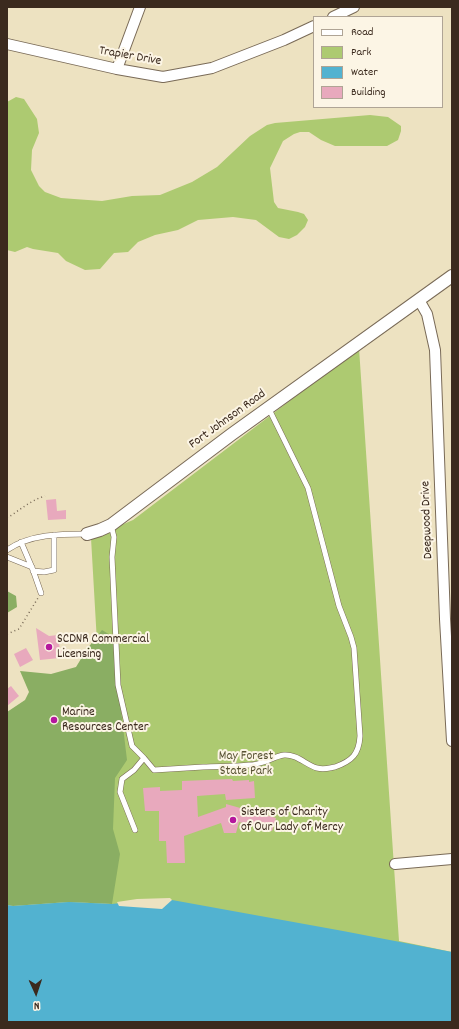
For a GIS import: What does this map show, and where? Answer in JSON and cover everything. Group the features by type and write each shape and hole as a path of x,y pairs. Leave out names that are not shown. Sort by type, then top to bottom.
{"street":[{"path":"117,69 140,7"},
{"path":"335,16 354,7"},
{"name":"Trapier Drive","path":"7,44 117,69 163,77 212,68 284,40 313,26"},
{"name":"Fort Johnson Road","path":"87,534 111,525 268,408 452,276"},
{"name":"Deepwood Drive","path":"419,300 427,314 435,350 445,619 452,741"},
{"path":"395,864 452,859"}],"lane":[{"path":"111,525 114,537 112,558 118,685 132,746 154,770 248,765 268,761 285,755 292,755 316,768 328,769 343,764 353,757 360,742 354,648 339,606 308,488 268,408"},
{"name":"Fort Johnson Road","path":"7,550 21,542 31,539 87,534"},
{"path":"7,557 33,569 44,572 54,570 54,536"},
{"path":"21,542 33,569 41,593"},
{"path":"135,830 120,792 122,779 134,770 144,758"}],"path":[{"path":"7,518 29,503 45,496"},
{"path":"7,634 19,629 41,593"}],"green space":[{"path":"16,97 24,99 37,119 39,133 32,150 31,170 39,186 45,192 61,198 102,201 132,196 160,195 192,182 217,167 250,136 267,125 275,123 370,115 388,117 401,126 401,131 398,140 387,146 335,146 321,140 309,132 294,134 283,141 270,168 274,202 278,208 304,214 308,220 305,227 297,235 289,239 279,237 256,220 233,217 198,220 178,230 155,235 138,242 128,252 114,253 100,269 85,270 66,261 58,253 27,247 15,252 7,250 7,102"},
{"name":"May Forest State Park","path":"359,348 399,941 452,952 452,1022 7,905 13,906 69,902 112,904 91,538 133,520"},
{"path":"7,591 16,596 17,607 7,613"},
{"path":"102,630 112,636 127,760 115,778 113,829 120,854 112,904 69,902 13,906 7,905 7,712 25,700 29,692 20,671 51,674 76,667 87,649"}],"water":[{"path":"172,900 452,952 452,1022 7,1022 7,905 13,906 69,902 112,904 138,901"}],"pier":[{"path":"170,898 172,900 162,909 119,906 117,902 137,899"}],"building":[{"path":"56,499 57,511 66,510 66,519 48,520 46,500"},
{"name":"SCDNR Commercial Licensing","path":"36,628 49,636 58,635 60,651 67,649 69,657 40,660"},
{"path":"26,648 33,660 20,667 14,654"},
{"path":"11,686 19,696 7,706 7,689"},
{"name":"Sisters of Charity of Our Lady of Mercy","path":"232,779 233,781 254,781 255,798 226,800 225,794 197,796 198,817 226,807 226,804 276,818 272,831 239,822 236,833 224,833 221,823 184,836 185,863 167,863 166,841 159,841 159,811 145,811 143,788 160,787 160,791 182,790 182,781"}],"place":[{"name":"SCDNR Commercial Licensing","path":"49,647"},
{"name":"Marine Resources Center","path":"54,720"},
{"name":"Sisters of Charity of Our Lady of Mercy","path":"233,820"}]}
